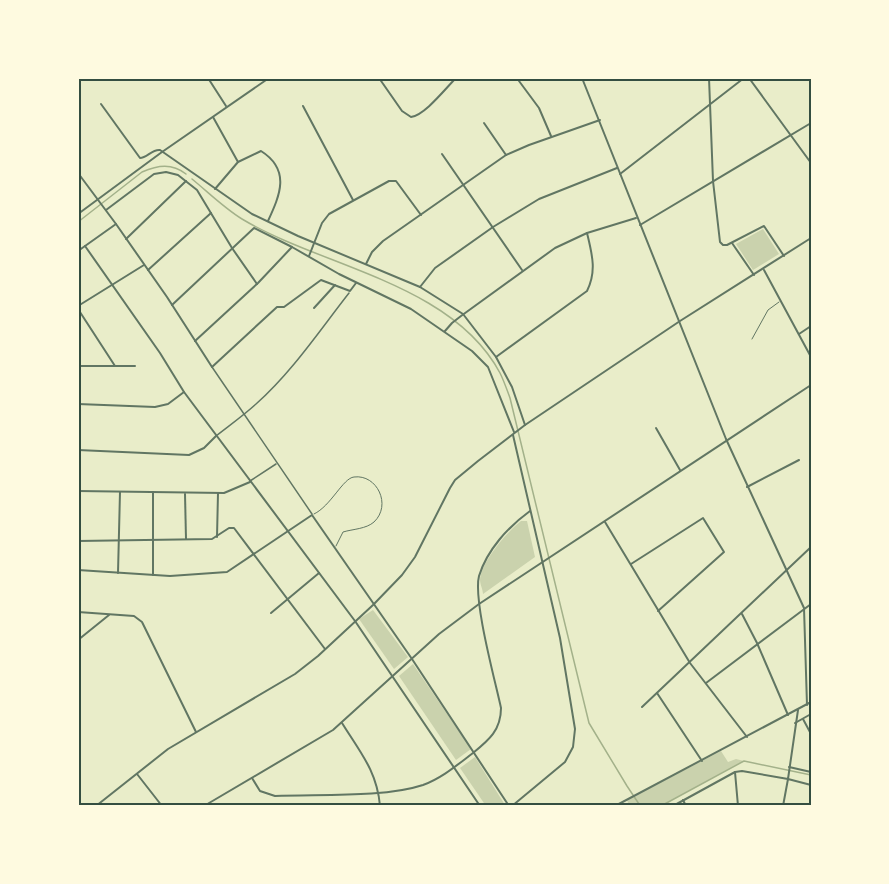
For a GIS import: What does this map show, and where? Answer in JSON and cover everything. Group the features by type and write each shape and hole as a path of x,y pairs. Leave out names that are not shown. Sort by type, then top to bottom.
{"street":[{"path":"208,78 226,106"},
{"path":"78,214 226,106 269,78"},
{"path":"379,78 402,111 411,117 423,111 453,79"},
{"path":"582,78 726,439 804,608 807,705"},
{"path":"710,78 713,181 720,242 723,245 732,243 764,225 784,256"},
{"path":"620,174 744,78"},
{"path":"749,78 811,163"},
{"path":"519,81 539,108 551,137"},
{"path":"101,104 140,158 158,149 252,214 298,236 420,287 462,315 496,357 512,387 524,426"},
{"path":"303,106 353,200"},
{"path":"213,117 238,162"},
{"path":"366,264 372,252 383,242 506,155 600,120"},
{"path":"484,123 506,155"},
{"path":"640,225 811,123"},
{"path":"215,189 238,162 261,151 269,156 278,168 281,182 280,196 268,221"},
{"path":"442,154 522,270"},
{"path":"420,287 435,268 493,227 539,199 618,168"},
{"path":"106,210 154,174 166,172 178,175 197,190 257,284"},
{"path":"78,173 172,305 243,414 373,605 412,658 510,806 560,768 569,756 574,741 572,709 560,638 514,433 488,367 472,351 411,309 254,228 172,305"},
{"path":"126,239 186,181"},
{"path":"310,255 322,223 329,214 389,181 396,181 421,215"},
{"path":"148,270 211,213"},
{"path":"445,331 462,315 555,248 587,233 636,218"},
{"path":"78,251 116,224"},
{"path":"496,357 587,291 594,269 587,233"},
{"path":"96,806 168,749 295,674 325,649 373,605 411,563 455,480 514,433 680,321 764,270 811,238"},
{"path":"732,243 754,275"},
{"path":"85,246 160,353 184,392 355,621 480,806"},
{"path":"195,341 257,284 292,247"},
{"path":"115,366 78,307 144,265"},
{"path":"764,270 811,357"},
{"path":"212,368 278,307 285,307 321,280 350,291"},
{"path":"78,450 189,455 204,448 257,403 294,364 356,282"},
{"path":"314,309 335,285"},
{"path":"799,334 811,326"},
{"path":"78,366 135,366"},
{"path":"204,806 333,730 439,634 479,604 811,385"},
{"path":"78,404 155,407 168,404 184,392"},
{"path":"656,428 680,470"},
{"path":"747,487 800,460"},
{"path":"78,491 230,492 250,482 277,463"},
{"path":"118,573 120,492"},
{"path":"153,492 153,575"},
{"path":"186,493 186,539"},
{"path":"217,537 218,493"},
{"path":"252,778 260,791 275,795 379,792 423,785 455,768 491,738 501,716 479,604 479,578 506,531 530,511"},
{"path":"78,570 170,576 227,572 312,515"},
{"path":"630,564 703,519 723,552 658,611"},
{"path":"604,520 690,663 747,737"},
{"path":"78,541 212,539 229,528 234,528 325,649"},
{"path":"642,707 811,547"},
{"path":"271,613 319,573"},
{"path":"706,683 811,604"},
{"path":"78,612 134,616 142,622 196,732"},
{"path":"78,639 111,614"},
{"path":"742,614 758,643 788,715"},
{"path":"657,693 702,760"},
{"path":"615,806 811,702"},
{"path":"785,806 798,710"},
{"path":"795,723 811,714"},
{"path":"803,719 811,734"},
{"path":"342,723 373,773 379,792 380,806"},
{"path":"789,768 811,772"},
{"path":"735,772 738,806"},
{"path":"673,806 735,772 788,778 811,785"},
{"path":"137,774 162,806"},
{"path":"629,799 629,806"},
{"path":"683,800 686,806"}],"lane":[{"path":"752,339 768,310 781,301"},
{"path":"312,515 327,507 349,478 362,478 380,492 383,502 380,515 365,528 344,532 338,538 335,548"}],"green space":[{"path":"763,229 779,254 753,270 736,244"},
{"path":"521,521 527,521 535,557 483,594 480,580 485,565 502,540"},
{"path":"373,610 408,657 394,669 359,619"},
{"path":"413,664 471,749 456,760 399,676"},
{"path":"721,751 728,762 736,759 744,761 661,806 629,806 627,800"},
{"path":"475,757 505,805 486,806 460,768"}],"waterway":[{"path":"78,222 142,172 165,166 181,170 186,174"},
{"path":"192,179 242,219 274,236 383,280 418,297 451,318 478,343 500,373 510,398 589,723 627,786 639,804 643,806"},
{"path":"661,806 744,761 811,775"}]}
